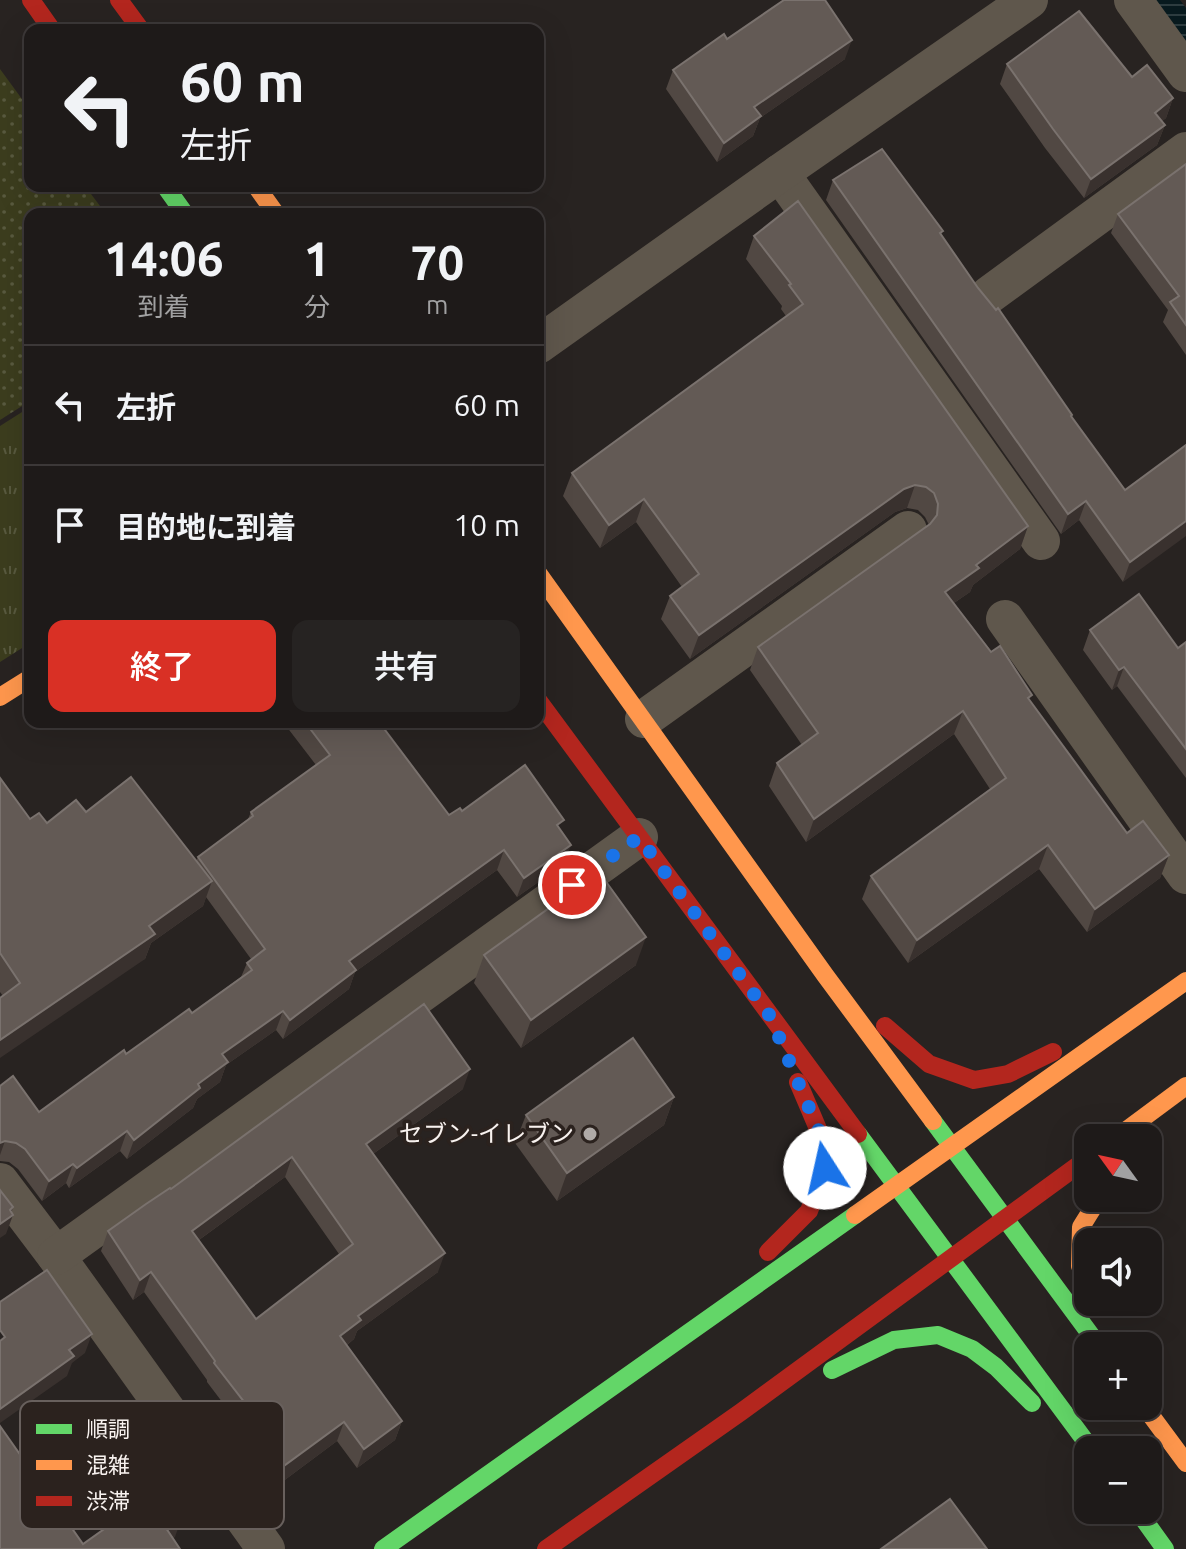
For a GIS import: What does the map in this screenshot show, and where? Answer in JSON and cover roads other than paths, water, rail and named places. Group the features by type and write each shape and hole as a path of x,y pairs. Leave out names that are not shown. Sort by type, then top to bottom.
{"street":[{"path":"31,0 48,24"},
{"path":"119,0 137,24"},
{"path":"544,341 1029,0"},
{"path":"1133,0 1186,73"},
{"path":"989,295 1186,151"},
{"path":"780,173 1041,541"},
{"path":"644,719 908,530"},
{"path":"544,581 825,975 1089,1332"},
{"path":"1005,619 1186,875"},
{"path":"0,697 24,682"},
{"path":"544,708 1082,1436"},
{"path":"56,1256 639,837"},
{"path":"825,975 929,1064 974,1080 1008,1074 1152,1006"},
{"path":"383,1549 1186,981"},
{"path":"684,1336 809,1211 825,1168 824,1143 770,1016"},
{"path":"1135,1124 1186,1086"},
{"path":"1162,1124 1186,1096"},
{"path":"546,1549 741,1412 1074,1168"},
{"path":"6,1202 56,1256 160,1401"},
{"path":"1105,1323 1110,1332"},
{"path":"741,1412 894,1340 938,1335 972,1349 996,1367 1074,1444"},
{"path":"1154,1420 1184,1460"},
{"path":"1160,1420 1184,1460"},
{"path":"1147,1524 1165,1549"},
{"path":"252,1529 266,1549"}],"place":[{"name":"セブン-イレブン","path":"590,1134"}]}
